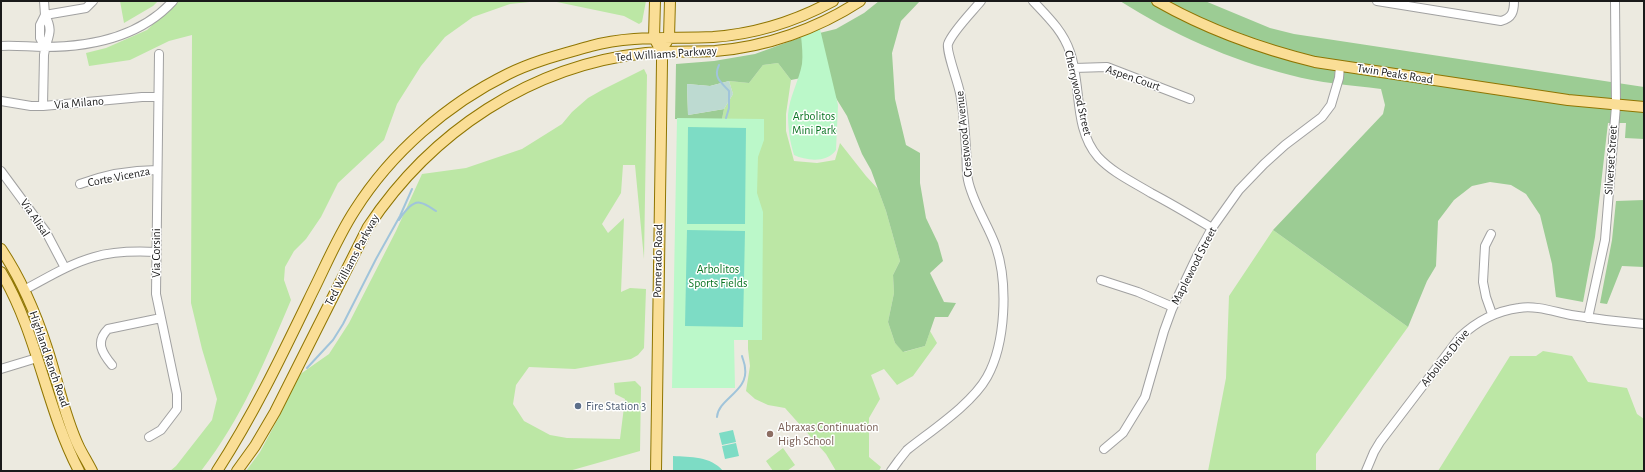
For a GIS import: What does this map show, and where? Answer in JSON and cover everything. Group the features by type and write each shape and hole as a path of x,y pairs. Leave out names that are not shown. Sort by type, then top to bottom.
{"main road":[{"path":"655,1 654,38 662,52"},
{"name":"Pomerado Road","path":"656,471 662,52 669,37 670,1"},
{"name":"Ted Williams Parkway","path":"217,471 240,436 265,390 336,244 355,211 374,183 400,154 432,123 472,95 508,74 547,58 607,42 669,37 712,37 752,32 803,16 833,1"},
{"name":"Ted Williams Parkway","path":"237,471 255,446 275,412 368,227 385,201 415,166 447,138 483,112 543,79 610,58 662,52 722,50 774,40 817,24 860,1"},
{"name":"Twin Peaks Road","path":"1157,1 1183,16 1229,37 1315,62 1561,99 1616,106 1644,107"},
{"name":"Highland Ranch Road","path":"1,249 24,290 47,347 62,398 79,446 92,471"},
{"name":"Highland Ranch Road","path":"1,272 22,316 61,434 79,471"}],"street":[{"path":"43,106 45,47 49,38 50,25 45,15 44,1"},
{"path":"45,15 86,8 92,1"},
{"path":"1,46 45,47 98,43 121,36 143,25 173,1"},
{"name":"Crestwood Avenue","path":"891,471 898,460 908,450 973,397 987,376 996,353 1000,334 1002,321 1002,276 996,246 974,202 968,179 964,112 959,84 949,57 947,46 951,38 981,1"},
{"name":"Cherrywood Street","path":"1033,1 1052,20 1064,36 1071,53 1082,124 1089,142 1098,157 1117,174 1212,228"},
{"path":"1377,1 1501,21 1510,17 1514,10 1514,1"},
{"name":"Silverset Street","path":"1588,318 1605,240 1616,106 1615,1"},
{"name":"Via Corsini","path":"149,437 161,430 177,409 177,394 156,294 159,54"},
{"name":"Aspen Court","path":"1074,68 1107,66 1190,99"},
{"name":"Maplewood Street","path":"1104,449 1123,433 1145,397 1164,331 1173,307 1212,228 1239,190 1264,164 1327,111 1331,105 1337,88 1340,66"},
{"name":"Via Milano","path":"1,101 31,106 43,106 158,97"},
{"name":"Corte Vicenza","path":"80,184 91,180 144,170 157,170"},
{"name":"Via Alisal","path":"1,171 46,232 65,268"},
{"path":"1492,234 1485,246 1483,282 1492,314"},
{"path":"24,290 65,268 95,256 130,251 156,252"},
{"path":"1101,280 1138,292 1173,307"},
{"name":"Arbolitos Drive","path":"1366,471 1380,442 1460,337 1473,325 1492,314 1530,307 1588,318 1644,324"},
{"path":"112,365 104,356 100,345 102,335 108,329 161,318"},
{"path":"1,369 37,358"}],"green space":[{"path":"120,1 158,1 153,6 124,23"},
{"path":"177,1 539,1 510,4 473,17 445,37 421,66 397,104 384,140 338,183 321,217 306,239 294,251 285,267 284,280 291,300 262,367 241,410 216,451 201,471 170,471 176,466 212,420 217,399 202,349 191,303 192,35 169,41 130,60 89,66 86,53 106,48 147,30"},
{"path":"552,1 646,1 642,22 639,24 624,16"},
{"path":"879,1 920,1 901,21 892,53 895,99 906,145 920,153 920,183 926,218 938,243 943,261 930,273 944,302 956,303 948,317 935,317 925,346 903,352 895,343 888,322 894,293 893,275 900,261 886,211 871,170 862,154 847,116 831,90 826,73 791,80 778,63 763,65 749,83 729,81 710,86 687,84 688,115 724,109 722,119 675,119 676,64 714,61 755,54 799,38 836,29 864,13"},
{"path":"1120,1 1205,1 1270,28 1294,34 1644,87 1644,139 1625,138 1626,123 1608,123 1595,237 1583,302 1556,297 1552,264 1540,215 1526,194 1511,185 1490,182 1472,186 1454,200 1438,221 1436,266 1427,281 1408,327 1273,230 1383,114 1385,105 1381,89 1312,80 1245,62 1181,35"},
{"name":"Arbolitos Mini Park","path":"820,29 838,105 836,150 827,157 816,160 805,159 794,155 791,146 788,115 790,102 802,64 801,36"},
{"path":"778,63 791,80 786,114 786,131 794,161 817,163 835,160 840,143 878,189 886,211 900,261 893,275 894,293 888,322 895,343 904,352 925,346 930,331 937,343 913,376 897,385 884,369 871,375 880,399 869,418 869,457 881,467 879,471 836,471 826,454 785,408 768,405 755,399 746,391 750,366 748,330 722,119 724,109 733,94 729,81 749,83 763,65"},
{"path":"644,69 647,75 644,259 635,165 623,165 621,193 602,224 608,233 624,218 621,292 630,288 646,289 644,348 638,355 631,359 575,369 529,367 516,385 513,404 524,421 550,435 567,438 620,439 625,399 615,394 614,383 635,381 641,387 640,451 569,471 246,471 260,452 299,375 329,354 349,323 396,231 422,174 466,168 522,149 562,124 572,112 588,98"},
{"name":"Arbolitos Sports Fields","path":"677,118 764,119 764,140 758,157 757,193 763,212 762,340 734,340 735,388 672,388"},
{"path":"688,127 746,128 745,224 687,224"},
{"path":"1644,200 1644,267 1622,266 1607,304 1600,303 1612,240 1616,201"},
{"path":"687,230 745,231 743,327 685,326"},
{"path":"1273,230 1408,327 1316,454 1316,471 1208,471 1226,378 1229,296"},
{"path":"1543,351 1572,356 1588,382 1627,388 1637,414 1644,419 1644,471 1438,471 1510,356 1536,356"},
{"path":"733,430 736,442 722,445 719,433"},
{"path":"736,443 739,456 725,459 722,446"},
{"path":"783,448 795,465 787,471 773,471 766,461"},
{"path":"673,456 700,458 713,462 723,471 673,471"}],"shaded area":[{"path":"729,81 733,94 724,109 688,115 687,84 710,86"}],"waterway":[{"path":"719,65 717,69 717,77 729,91 729,108 726,118"},
{"path":"307,368 333,340 343,324 400,216 412,189"},
{"path":"399,220 411,205 418,203 425,204 436,211"},
{"path":"717,417 722,405 738,389 745,376 742,356"}],"place":[{"name":"Fire Station 3","path":"578,406"},
{"name":"Abraxas Continuation High School","path":"770,434"}]}
